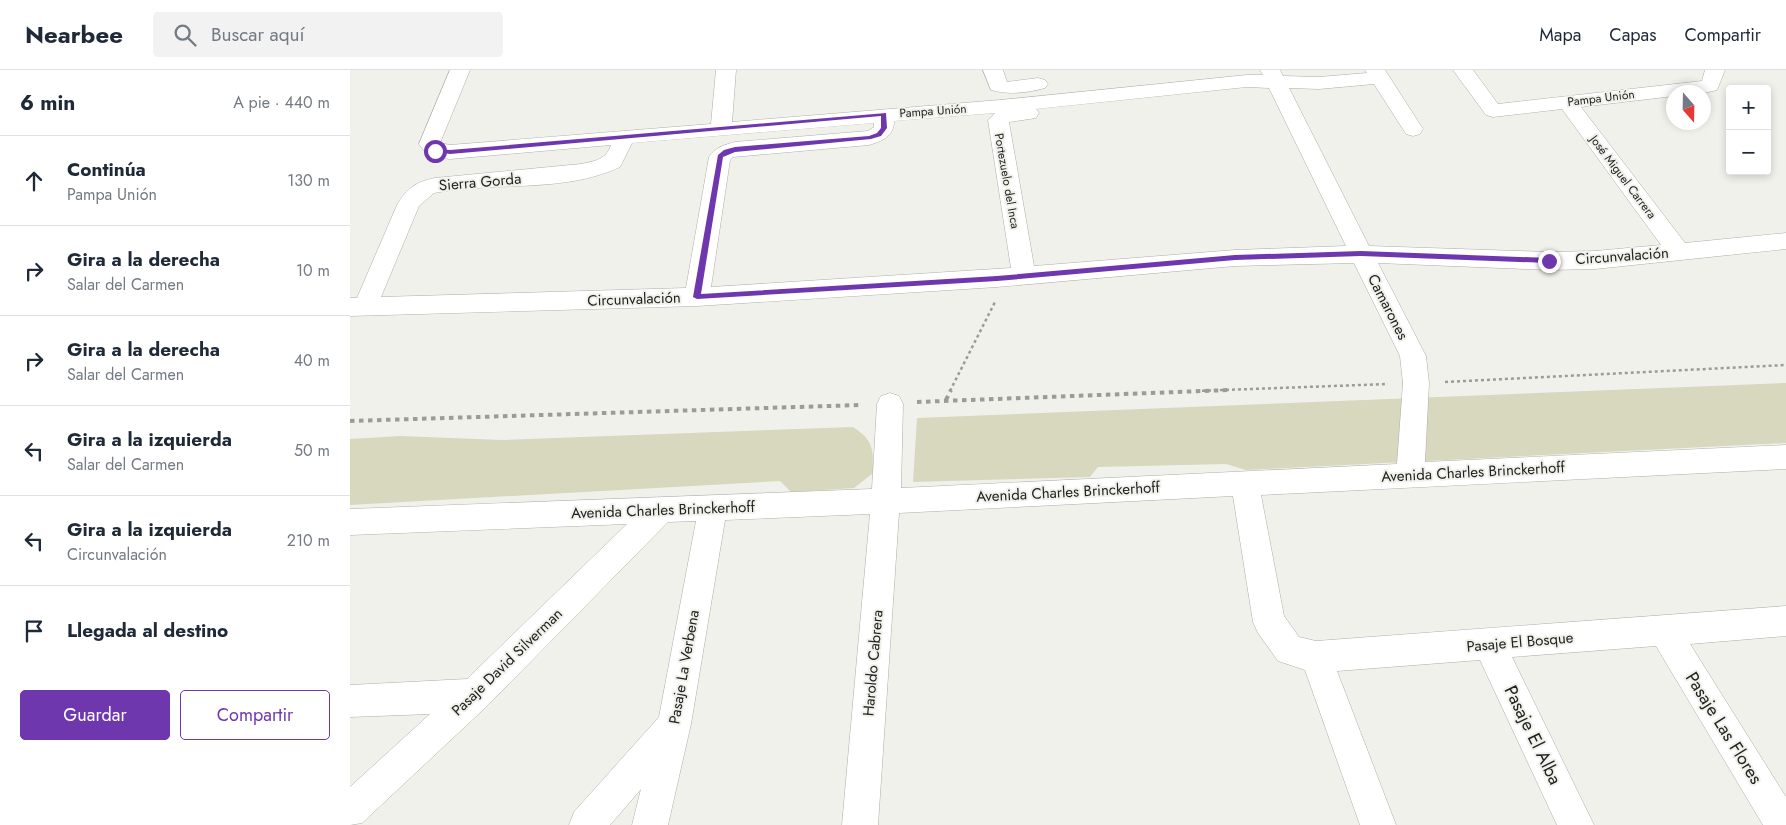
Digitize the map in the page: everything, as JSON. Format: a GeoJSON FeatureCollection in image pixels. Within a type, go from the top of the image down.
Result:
{"type":"FeatureCollection","features":[{"type":"Feature","properties":{"kind":"street","name":"Pampa Unión"},"geometry":{"type":"LineString","coordinates":[[460,70],[429,144],[435,151],[450,152],[721,130],[884,114],[1104,96],[1247,81],[1273,76],[1319,83],[1377,74]]}},
{"type":"Feature","properties":{"kind":"street"},"geometry":{"type":"LineString","coordinates":[[721,130],[726,70]]}},
{"type":"Feature","properties":{"kind":"street"},"geometry":{"type":"LineString","coordinates":[[993,70],[998,86],[1007,88],[1085,80],[1097,83],[1104,96]]}},
{"type":"Feature","properties":{"kind":"street","name":"Pampa Unión"},"geometry":{"type":"LineString","coordinates":[[1463,70],[1493,111],[1567,102],[1712,78]]}},
{"type":"Feature","properties":{"kind":"street"},"geometry":{"type":"LineString","coordinates":[[1377,74],[1413,129]]}},
{"type":"Feature","properties":{"kind":"street","name":"Camarones"},"geometry":{"type":"LineString","coordinates":[[1273,76],[1413,356],[1416,383],[1410,475]]}},
{"type":"Feature","properties":{"kind":"street","name":"Portezuelo del Inca"},"geometry":{"type":"LineString","coordinates":[[1024,276],[998,120],[1014,115],[1092,108],[1101,103],[1104,96]]}},
{"type":"Feature","properties":{"kind":"street","name":"José Miguel Carrera"},"geometry":{"type":"LineString","coordinates":[[1567,102],[1678,252]]}},
{"type":"Feature","properties":{"kind":"street"},"geometry":{"type":"LineString","coordinates":[[697,297],[720,156],[735,150],[869,138],[879,135],[884,128],[884,114]]}},
{"type":"Feature","properties":{"kind":"street","name":"Sierra Gorda"},"geometry":{"type":"LineString","coordinates":[[357,307],[415,193],[435,185],[568,174],[593,169],[611,163],[620,151],[623,138]]}},
{"type":"Feature","properties":{"kind":"street","name":"Circunvalación"},"geometry":{"type":"LineString","coordinates":[[357,307],[697,297],[997,278],[1235,258],[1361,254],[1549,261],[1595,260],[1786,241]]}},
{"type":"Feature","properties":{"kind":"street","name":"Haroldo Cabrera"},"geometry":{"type":"LineString","coordinates":[[860,825],[886,501],[890,404]]}},
{"type":"Feature","properties":{"kind":"street","name":"Avenida Charles Brinckerhoff"},"geometry":{"type":"LineString","coordinates":[[350,522],[886,501],[1786,457]]}},
{"type":"Feature","properties":{"kind":"street","name":"Pasaje El Bosque"},"geometry":{"type":"LineString","coordinates":[[1245,482],[1269,622],[1289,650],[1316,657],[1786,621]]}},
{"type":"Feature","properties":{"kind":"street","name":"Pasaje La Verbena"},"geometry":{"type":"LineString","coordinates":[[650,825],[674,724],[713,508]]}},
{"type":"Feature","properties":{"kind":"street","name":"Pasaje David Silverman"},"geometry":{"type":"LineString","coordinates":[[350,811],[474,695],[662,510]]}},
{"type":"Feature","properties":{"kind":"street","name":"Pasaje Las Flores"},"geometry":{"type":"LineString","coordinates":[[1664,630],[1784,825]]}},
{"type":"Feature","properties":{"kind":"street","name":"Pasaje El Alba"},"geometry":{"type":"LineString","coordinates":[[1489,645],[1576,825]]}},
{"type":"Feature","properties":{"kind":"street"},"geometry":{"type":"LineString","coordinates":[[1316,657],[1378,825]]}},
{"type":"Feature","properties":{"kind":"street"},"geometry":{"type":"LineString","coordinates":[[350,701],[474,695]]}},
{"type":"Feature","properties":{"kind":"street"},"geometry":{"type":"LineString","coordinates":[[586,825],[674,724]]}},
{"type":"Feature","properties":{"kind":"path"},"geometry":{"type":"LineString","coordinates":[[946,400],[998,296],[997,278]]}},
{"type":"Feature","properties":{"kind":"path"},"geometry":{"type":"LineString","coordinates":[[350,421],[890,404],[946,400],[1416,383],[1786,365]]}},
{"type":"Feature","properties":{"kind":"green space"},"geometry":{"type":"Polygon","coordinates":[[[1786,383],[1786,443],[1246,470],[1226,464],[1098,467],[1090,477],[913,482],[917,418],[1786,383]]]}},
{"type":"Feature","properties":{"kind":"green space"},"geometry":{"type":"Polygon","coordinates":[[[853,427],[869,441],[873,464],[873,473],[854,488],[791,492],[780,481],[350,505],[350,439],[400,436],[502,440],[853,427]]]}},
{"type":"Feature","properties":{"kind":"route"},"geometry":{"type":"LineString","coordinates":[[435,151],[450,152],[721,130],[884,114],[884,128],[879,135],[869,138],[735,150],[720,156],[697,297],[997,278],[1235,258],[1361,254],[1549,261]]}}]}
